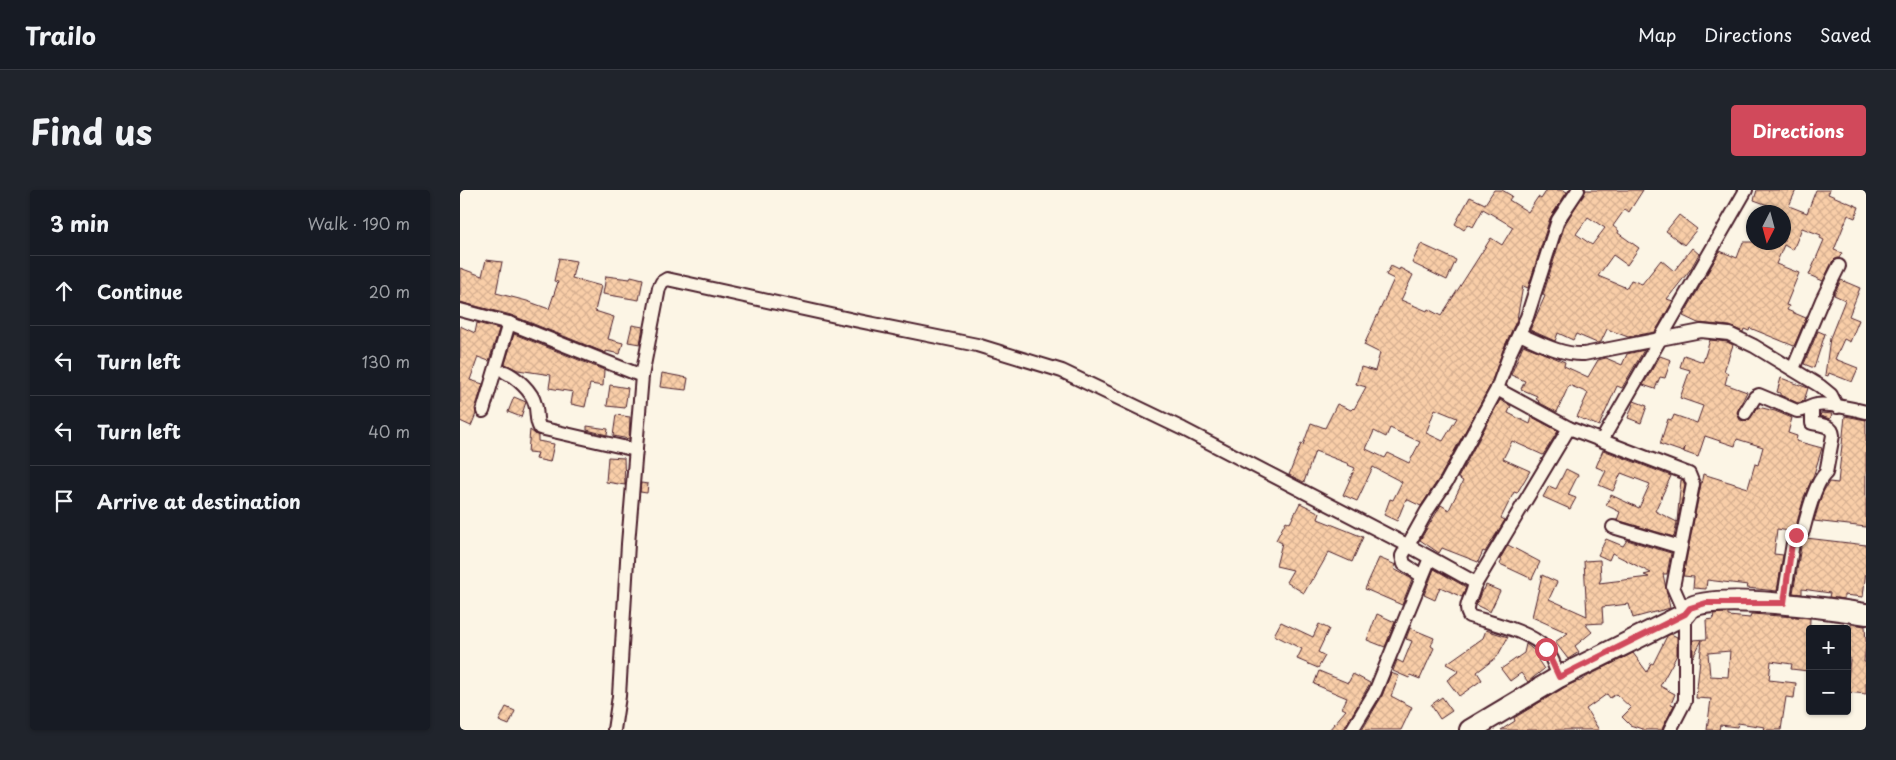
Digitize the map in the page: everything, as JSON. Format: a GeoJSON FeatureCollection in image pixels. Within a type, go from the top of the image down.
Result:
{"type":"FeatureCollection","features":[{"type":"Feature","properties":{"kind":"main road"},"geometry":{"type":"LineString","coordinates":[[1470,730],[1559,677],[1685,614],[1690,608],[1706,603],[1784,603],[1866,614]]}},
{"type":"Feature","properties":{"kind":"street"},"geometry":{"type":"LineString","coordinates":[[1422,576],[1402,561],[1404,552],[1427,511],[1447,481],[1497,388],[1527,316],[1558,220],[1578,190]]}},
{"type":"Feature","properties":{"kind":"street"},"geometry":{"type":"LineString","coordinates":[[1602,440],[1742,192]]}},
{"type":"Feature","properties":{"kind":"street"},"geometry":{"type":"LineString","coordinates":[[1793,369],[1822,300],[1839,266]]}},
{"type":"Feature","properties":{"kind":"street"},"geometry":{"type":"LineString","coordinates":[[614,730],[619,696],[642,376],[660,288],[662,282],[667,279],[977,345],[1062,371],[1183,428],[1409,546],[1475,585]]}},
{"type":"Feature","properties":{"kind":"street"},"geometry":{"type":"LineString","coordinates":[[460,310],[509,323],[642,376]]}},
{"type":"Feature","properties":{"kind":"street"},"geometry":{"type":"LineString","coordinates":[[484,411],[509,323]]}},
{"type":"Feature","properties":{"kind":"street"},"geometry":{"type":"LineString","coordinates":[[1519,334],[1557,350],[1572,354],[1584,354],[1702,331],[1729,334],[1754,346],[1820,386],[1831,395],[1837,407]]}},
{"type":"Feature","properties":{"kind":"street"},"geometry":{"type":"LineString","coordinates":[[504,372],[517,380],[533,398],[536,406],[537,425],[540,428],[636,450]]}},
{"type":"Feature","properties":{"kind":"street"},"geometry":{"type":"LineString","coordinates":[[1497,388],[1569,428],[1688,474],[1693,484],[1673,587],[1685,614],[1685,701],[1670,730]]}},
{"type":"Feature","properties":{"kind":"street"},"geometry":{"type":"LineString","coordinates":[[1745,413],[1755,396],[1759,395],[1797,411],[1825,405],[1866,412]]}},
{"type":"Feature","properties":{"kind":"street"},"geometry":{"type":"LineString","coordinates":[[1784,603],[1794,537],[1803,531],[1809,506],[1821,477],[1826,473],[1833,435],[1829,427],[1812,422],[1812,407]]}},
{"type":"Feature","properties":{"kind":"street"},"geometry":{"type":"LineString","coordinates":[[1559,677],[1546,649],[1535,640],[1469,616],[1467,607],[1475,585],[1569,428]]}},
{"type":"Feature","properties":{"kind":"street"},"geometry":{"type":"LineString","coordinates":[[1613,528],[1680,547]]}},
{"type":"Feature","properties":{"kind":"street"},"geometry":{"type":"LineString","coordinates":[[1352,730],[1375,692],[1430,558]]}},
{"type":"Feature","properties":{"kind":"building"},"geometry":{"type":"Polygon","coordinates":[[[1494,190],[1502,190],[1512,196],[1509,200],[1528,212],[1538,197],[1541,199],[1547,190],[1563,190],[1567,192],[1550,218],[1528,288],[1523,286],[1517,319],[1490,386],[1440,477],[1421,506],[1406,499],[1397,521],[1384,515],[1390,499],[1393,500],[1402,482],[1373,467],[1357,501],[1343,495],[1355,468],[1315,451],[1304,482],[1289,475],[1311,423],[1325,428],[1337,404],[1351,410],[1354,409],[1366,387],[1356,384],[1361,367],[1375,371],[1380,353],[1364,345],[1394,279],[1386,275],[1391,266],[1399,270],[1400,268],[1413,275],[1401,300],[1427,311],[1428,309],[1441,316],[1491,238],[1502,245],[1513,227],[1483,209],[1473,227],[1468,224],[1464,230],[1455,224],[1470,197],[1485,204],[1494,190]],[[1435,409],[1426,433],[1443,441],[1457,418],[1435,409]],[[1390,428],[1386,437],[1374,431],[1366,449],[1385,458],[1388,453],[1409,463],[1420,442],[1390,428]]]}},
{"type":"Feature","properties":{"kind":"building"},"geometry":{"type":"Polygon","coordinates":[[[1586,190],[1643,190],[1629,212],[1625,209],[1613,226],[1619,231],[1618,233],[1639,248],[1627,265],[1613,255],[1598,276],[1627,288],[1631,280],[1642,284],[1661,260],[1674,271],[1692,248],[1699,254],[1690,270],[1667,299],[1673,301],[1655,332],[1628,337],[1607,329],[1601,342],[1597,343],[1576,334],[1573,340],[1558,333],[1555,341],[1530,330],[1545,296],[1543,295],[1565,224],[1586,190]],[[1588,217],[1576,234],[1592,245],[1605,228],[1588,217]]]}},
{"type":"Feature","properties":{"kind":"building"},"geometry":{"type":"Polygon","coordinates":[[[1757,190],[1796,190],[1789,205],[1768,205],[1754,200],[1757,190]]]}},
{"type":"Feature","properties":{"kind":"building"},"geometry":{"type":"Polygon","coordinates":[[[1816,190],[1830,190],[1828,194],[1859,207],[1855,218],[1848,215],[1834,250],[1842,253],[1839,258],[1832,262],[1823,281],[1809,275],[1824,240],[1820,238],[1821,235],[1802,228],[1793,250],[1791,249],[1791,207],[1807,213],[1816,190]]]}},
{"type":"Feature","properties":{"kind":"building"},"geometry":{"type":"Polygon","coordinates":[[[1679,215],[1697,229],[1684,245],[1666,231],[1679,215]]]}},
{"type":"Feature","properties":{"kind":"building"},"geometry":{"type":"Polygon","coordinates":[[[1743,242],[1746,242],[1746,250],[1782,250],[1776,264],[1799,273],[1786,305],[1789,306],[1787,310],[1806,318],[1794,346],[1750,328],[1749,331],[1744,329],[1743,332],[1730,326],[1698,323],[1683,316],[1720,251],[1737,258],[1743,242]]]}},
{"type":"Feature","properties":{"kind":"building"},"geometry":{"type":"Polygon","coordinates":[[[1421,244],[1456,260],[1447,280],[1412,263],[1421,244]]]}},
{"type":"Feature","properties":{"kind":"building"},"geometry":{"type":"Polygon","coordinates":[[[559,258],[576,261],[572,278],[601,286],[595,311],[614,317],[608,339],[623,343],[620,354],[606,351],[606,353],[511,315],[460,302],[460,268],[482,276],[486,260],[502,262],[496,293],[549,309],[558,282],[554,281],[559,258]]]}},
{"type":"Feature","properties":{"kind":"building"},"geometry":{"type":"Polygon","coordinates":[[[606,276],[630,279],[631,276],[643,279],[639,300],[603,294],[606,276]]]}},
{"type":"Feature","properties":{"kind":"building"},"geometry":{"type":"Polygon","coordinates":[[[1841,280],[1860,288],[1849,316],[1859,320],[1850,342],[1844,339],[1835,359],[1858,368],[1852,382],[1829,373],[1828,376],[1825,375],[1830,338],[1845,300],[1834,295],[1841,280]]]}},
{"type":"Feature","properties":{"kind":"building"},"geometry":{"type":"Polygon","coordinates":[[[477,323],[499,329],[489,361],[478,357],[470,380],[483,384],[475,409],[476,414],[471,426],[460,421],[460,326],[475,333],[477,323]]]}},
{"type":"Feature","properties":{"kind":"building"},"geometry":{"type":"Polygon","coordinates":[[[632,325],[643,327],[640,344],[628,342],[632,325]]]}},
{"type":"Feature","properties":{"kind":"building"},"geometry":{"type":"Polygon","coordinates":[[[1818,331],[1825,334],[1814,368],[1804,364],[1818,331]]]}},
{"type":"Feature","properties":{"kind":"building"},"geometry":{"type":"Polygon","coordinates":[[[514,334],[604,370],[603,386],[590,384],[585,407],[571,404],[573,392],[549,388],[551,375],[518,370],[505,364],[514,334]]]}},
{"type":"Feature","properties":{"kind":"building"},"geometry":{"type":"Polygon","coordinates":[[[1710,340],[1727,342],[1733,345],[1724,371],[1728,373],[1725,384],[1747,392],[1737,412],[1740,420],[1749,420],[1758,407],[1775,411],[1792,418],[1788,433],[1797,436],[1796,441],[1822,448],[1804,497],[1796,526],[1789,531],[1777,529],[1774,554],[1783,555],[1777,591],[1747,588],[1748,585],[1707,580],[1706,589],[1693,588],[1694,577],[1683,576],[1703,474],[1748,488],[1755,464],[1758,465],[1763,447],[1737,439],[1735,446],[1705,436],[1698,457],[1684,452],[1685,447],[1683,452],[1660,444],[1668,419],[1672,420],[1674,415],[1697,423],[1703,406],[1680,398],[1690,370],[1680,367],[1684,355],[1703,362],[1710,340]]]}},
{"type":"Feature","properties":{"kind":"building"},"geometry":{"type":"Polygon","coordinates":[[[1523,345],[1565,362],[1564,366],[1588,377],[1598,360],[1606,358],[1622,365],[1627,354],[1644,350],[1622,388],[1617,386],[1599,426],[1577,417],[1588,393],[1569,385],[1557,412],[1538,402],[1537,396],[1521,389],[1525,381],[1511,375],[1523,345]]]}},
{"type":"Feature","properties":{"kind":"building"},"geometry":{"type":"Polygon","coordinates":[[[1660,356],[1671,360],[1665,378],[1660,377],[1655,389],[1643,385],[1660,356]]]}},
{"type":"Feature","properties":{"kind":"building"},"geometry":{"type":"Polygon","coordinates":[[[662,373],[688,378],[686,390],[660,387],[662,373]]]}},
{"type":"Feature","properties":{"kind":"building"},"geometry":{"type":"Polygon","coordinates":[[[1781,378],[1808,388],[1804,401],[1798,403],[1777,392],[1781,378]]]}},
{"type":"Feature","properties":{"kind":"building"},"geometry":{"type":"Polygon","coordinates":[[[610,385],[628,388],[625,408],[607,406],[610,385]]]}},
{"type":"Feature","properties":{"kind":"building"},"geometry":{"type":"Polygon","coordinates":[[[514,397],[526,402],[521,417],[508,412],[514,397]]]}},
{"type":"Feature","properties":{"kind":"building"},"geometry":{"type":"Polygon","coordinates":[[[1500,400],[1511,406],[1508,413],[1530,424],[1532,417],[1558,431],[1543,455],[1512,441],[1503,459],[1530,471],[1517,493],[1514,492],[1501,518],[1505,520],[1485,552],[1483,551],[1478,562],[1442,548],[1439,553],[1420,540],[1441,505],[1449,510],[1463,481],[1458,478],[1500,400]]]}},
{"type":"Feature","properties":{"kind":"building"},"geometry":{"type":"Polygon","coordinates":[[[1634,401],[1647,406],[1641,423],[1628,418],[1634,401]]]}},
{"type":"Feature","properties":{"kind":"building"},"geometry":{"type":"Polygon","coordinates":[[[1821,413],[1832,414],[1830,419],[1820,416],[1821,413]]]}},
{"type":"Feature","properties":{"kind":"building"},"geometry":{"type":"Polygon","coordinates":[[[616,415],[630,417],[629,439],[613,436],[616,415]]]}},
{"type":"Feature","properties":{"kind":"building"},"geometry":{"type":"Polygon","coordinates":[[[1845,416],[1866,420],[1866,527],[1814,521],[1822,494],[1829,482],[1838,483],[1845,416]]]}},
{"type":"Feature","properties":{"kind":"building"},"geometry":{"type":"Polygon","coordinates":[[[587,426],[608,429],[607,435],[587,430],[587,426]]]}},
{"type":"Feature","properties":{"kind":"building"},"geometry":{"type":"Polygon","coordinates":[[[530,430],[538,436],[538,441],[554,444],[550,462],[536,459],[538,453],[528,452],[530,430]]]}},
{"type":"Feature","properties":{"kind":"building"},"geometry":{"type":"Polygon","coordinates":[[[1603,450],[1671,476],[1655,511],[1677,522],[1681,480],[1683,480],[1685,485],[1674,537],[1617,520],[1620,512],[1606,505],[1611,495],[1639,508],[1650,484],[1621,473],[1613,491],[1599,485],[1606,471],[1596,467],[1603,450]]]}},
{"type":"Feature","properties":{"kind":"building"},"geometry":{"type":"Polygon","coordinates":[[[608,457],[624,458],[625,485],[606,482],[608,457]]]}},
{"type":"Feature","properties":{"kind":"building"},"geometry":{"type":"Polygon","coordinates":[[[1566,469],[1578,475],[1568,495],[1576,498],[1570,509],[1543,497],[1549,486],[1556,489],[1566,469]]]}},
{"type":"Feature","properties":{"kind":"building"},"geometry":{"type":"Polygon","coordinates":[[[641,483],[648,484],[647,493],[640,492],[641,483]]]}},
{"type":"Feature","properties":{"kind":"building"},"geometry":{"type":"Polygon","coordinates":[[[1300,503],[1320,513],[1318,519],[1363,537],[1352,562],[1329,552],[1304,593],[1286,582],[1293,570],[1276,566],[1282,543],[1276,540],[1286,521],[1290,523],[1300,503]]]}},
{"type":"Feature","properties":{"kind":"building"},"geometry":{"type":"Polygon","coordinates":[[[1806,538],[1866,545],[1863,597],[1844,595],[1844,599],[1829,597],[1830,593],[1802,589],[1802,594],[1793,593],[1802,541],[1806,538]]]}},
{"type":"Feature","properties":{"kind":"building"},"geometry":{"type":"Polygon","coordinates":[[[1606,539],[1623,546],[1627,540],[1671,553],[1667,574],[1663,574],[1670,608],[1633,618],[1629,604],[1602,607],[1603,623],[1585,624],[1592,632],[1575,646],[1579,652],[1568,659],[1555,642],[1568,633],[1532,617],[1542,575],[1557,582],[1549,599],[1587,616],[1584,561],[1600,560],[1601,579],[1599,583],[1649,577],[1644,575],[1651,573],[1612,553],[1609,560],[1598,555],[1606,539]]]}},
{"type":"Feature","properties":{"kind":"building"},"geometry":{"type":"Polygon","coordinates":[[[1508,545],[1540,562],[1532,579],[1500,564],[1502,560],[1500,559],[1508,545]]]}},
{"type":"Feature","properties":{"kind":"building"},"geometry":{"type":"Polygon","coordinates":[[[1379,558],[1396,565],[1394,569],[1412,579],[1402,605],[1365,589],[1379,558]]]}},
{"type":"Feature","properties":{"kind":"building"},"geometry":{"type":"Polygon","coordinates":[[[1434,569],[1466,587],[1462,597],[1440,587],[1435,600],[1424,595],[1434,569]]]}},
{"type":"Feature","properties":{"kind":"building"},"geometry":{"type":"Polygon","coordinates":[[[1486,585],[1500,591],[1490,612],[1476,605],[1486,585]]]}},
{"type":"Feature","properties":{"kind":"building"},"geometry":{"type":"Polygon","coordinates":[[[1728,613],[1728,616],[1750,618],[1751,614],[1810,618],[1810,625],[1806,625],[1806,671],[1791,669],[1792,664],[1771,661],[1769,680],[1796,683],[1794,698],[1786,697],[1781,730],[1764,730],[1765,727],[1738,723],[1737,727],[1720,725],[1719,730],[1707,730],[1711,699],[1696,698],[1702,640],[1693,657],[1693,640],[1707,639],[1706,620],[1714,619],[1713,614],[1728,613]],[[1730,651],[1708,653],[1710,676],[1728,677],[1730,651]]]}},
{"type":"Feature","properties":{"kind":"building"},"geometry":{"type":"Polygon","coordinates":[[[1377,614],[1395,622],[1385,647],[1367,640],[1377,614]]]}},
{"type":"Feature","properties":{"kind":"building"},"geometry":{"type":"Polygon","coordinates":[[[1281,622],[1313,637],[1319,624],[1329,629],[1318,652],[1325,656],[1318,668],[1297,659],[1302,649],[1274,635],[1281,622]]]}},
{"type":"Feature","properties":{"kind":"building"},"geometry":{"type":"Polygon","coordinates":[[[1851,625],[1865,626],[1864,662],[1866,662],[1866,694],[1851,692],[1851,625]]]}},
{"type":"Feature","properties":{"kind":"building"},"geometry":{"type":"Polygon","coordinates":[[[1410,628],[1434,638],[1431,646],[1434,648],[1420,679],[1410,675],[1409,678],[1393,671],[1397,660],[1403,663],[1412,641],[1406,639],[1410,628]]]}},
{"type":"Feature","properties":{"kind":"building"},"geometry":{"type":"Polygon","coordinates":[[[1486,630],[1508,637],[1497,657],[1477,672],[1482,680],[1459,696],[1447,680],[1459,671],[1446,664],[1483,638],[1486,630]]]}},
{"type":"Feature","properties":{"kind":"building"},"geometry":{"type":"Polygon","coordinates":[[[1671,634],[1677,637],[1677,655],[1660,686],[1675,694],[1671,704],[1674,705],[1662,730],[1645,730],[1630,725],[1622,717],[1631,708],[1616,694],[1610,698],[1607,694],[1586,709],[1599,730],[1501,730],[1515,721],[1514,718],[1565,687],[1579,682],[1633,653],[1647,672],[1667,636],[1671,634]]]}},
{"type":"Feature","properties":{"kind":"building"},"geometry":{"type":"Polygon","coordinates":[[[1526,644],[1542,657],[1538,660],[1544,669],[1528,682],[1521,673],[1510,681],[1501,669],[1524,653],[1526,644]]]}},
{"type":"Feature","properties":{"kind":"building"},"geometry":{"type":"Polygon","coordinates":[[[1319,671],[1348,683],[1353,674],[1370,683],[1344,730],[1329,730],[1346,710],[1342,708],[1347,698],[1314,684],[1319,671]]]}},
{"type":"Feature","properties":{"kind":"building"},"geometry":{"type":"Polygon","coordinates":[[[1391,673],[1399,676],[1391,696],[1412,707],[1401,730],[1362,730],[1382,696],[1391,673]]]}},
{"type":"Feature","properties":{"kind":"building"},"geometry":{"type":"Polygon","coordinates":[[[1442,697],[1452,711],[1440,719],[1431,705],[1442,697]]]}},
{"type":"Feature","properties":{"kind":"building"},"geometry":{"type":"Polygon","coordinates":[[[506,707],[515,711],[509,725],[499,721],[506,707]]]}},
{"type":"Feature","properties":{"kind":"route"},"geometry":{"type":"LineString","coordinates":[[1546,649],[1559,677],[1685,614],[1690,608],[1706,603],[1722,602],[1784,603],[1792,543],[1796,535]]}}]}
